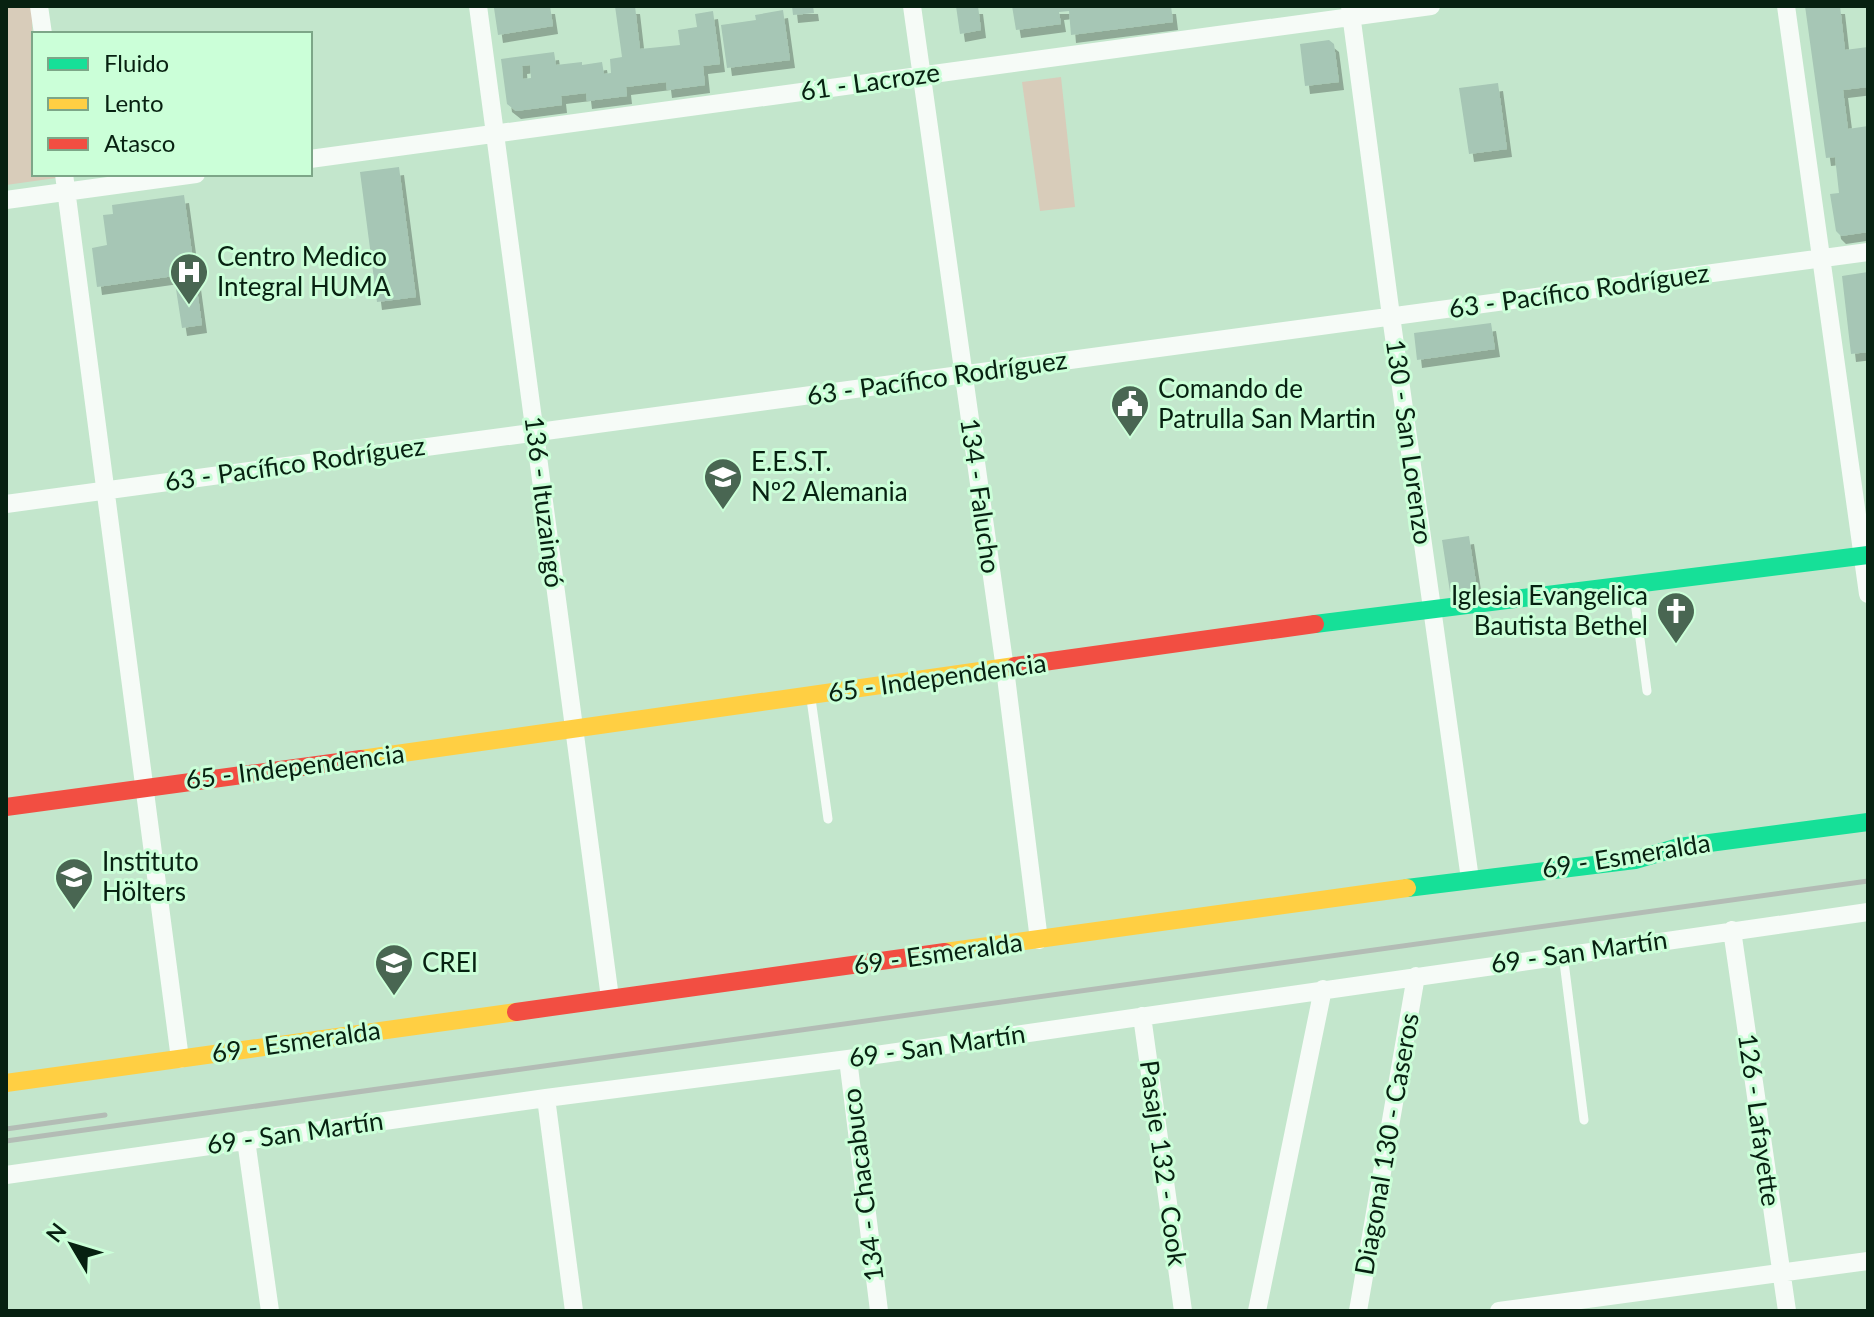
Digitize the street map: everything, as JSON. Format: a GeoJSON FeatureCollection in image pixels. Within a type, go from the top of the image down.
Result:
{"type":"FeatureCollection","features":[{"type":"Feature","properties":{"kind":"street"},"geometry":{"type":"LineString","coordinates":[[39,6],[43,32]]}},
{"type":"Feature","properties":{"kind":"street","name":"136 - Ituzaingó"},"geometry":{"type":"LineString","coordinates":[[478,6],[610,998]]}},
{"type":"Feature","properties":{"kind":"street","name":"134 - Falucho"},"geometry":{"type":"LineString","coordinates":[[912,6],[1005,669],[1039,940]]}},
{"type":"Feature","properties":{"kind":"street","name":"61 - Lacroze"},"geometry":{"type":"LineString","coordinates":[[312,159],[1351,12],[1431,6]]}},
{"type":"Feature","properties":{"kind":"street"},"geometry":{"type":"LineString","coordinates":[[1786,6],[1866,555],[1868,594]]}},
{"type":"Feature","properties":{"kind":"street","name":"130 - San Lorenzo"},"geometry":{"type":"LineString","coordinates":[[1351,12],[1470,879]]}},
{"type":"Feature","properties":{"kind":"street"},"geometry":{"type":"LineString","coordinates":[[6,200],[65,183],[167,176]]}},
{"type":"Feature","properties":{"kind":"street"},"geometry":{"type":"LineString","coordinates":[[65,183],[180,1059]]}},
{"type":"Feature","properties":{"kind":"street","name":"63 - Pacífico Rodríguez"},"geometry":{"type":"LineString","coordinates":[[6,504],[1868,252]]}},
{"type":"Feature","properties":{"kind":"street","name":"65 - Independencia"},"geometry":{"type":"LineString","coordinates":[[6,807],[574,731],[1433,608],[1866,555]]}},
{"type":"Feature","properties":{"kind":"street","name":"69 - Esmeralda"},"geometry":{"type":"LineString","coordinates":[[6,1083],[1470,879],[1635,860],[1679,847],[1868,822]]}},
{"type":"Feature","properties":{"kind":"street"},"geometry":{"type":"LineString","coordinates":[[1635,860],[1868,831]]}},
{"type":"Feature","properties":{"kind":"street","name":"69 - San Martín"},"geometry":{"type":"LineString","coordinates":[[6,1175],[546,1098],[848,1059],[1868,912]]}},
{"type":"Feature","properties":{"kind":"street","name":"126 - Lafayette"},"geometry":{"type":"LineString","coordinates":[[1732,930],[1787,1311]]}},
{"type":"Feature","properties":{"kind":"street","name":"Diagonal 130 - Caseros"},"geometry":{"type":"LineString","coordinates":[[1358,1311],[1416,976]]}},
{"type":"Feature","properties":{"kind":"street"},"geometry":{"type":"LineString","coordinates":[[1257,1311],[1323,989]]}},
{"type":"Feature","properties":{"kind":"street","name":"Pasaje 132 - Cook"},"geometry":{"type":"LineString","coordinates":[[1142,1016],[1183,1311]]}},
{"type":"Feature","properties":{"kind":"street","name":"134 - Chacabuco"},"geometry":{"type":"LineString","coordinates":[[848,1059],[879,1311]]}},
{"type":"Feature","properties":{"kind":"street"},"geometry":{"type":"LineString","coordinates":[[546,1098],[574,1311]]}},
{"type":"Feature","properties":{"kind":"street"},"geometry":{"type":"LineString","coordinates":[[246,1140],[270,1311]]}},
{"type":"Feature","properties":{"kind":"street"},"geometry":{"type":"LineString","coordinates":[[1499,1311],[1868,1261]]}},
{"type":"Feature","properties":{"kind":"lane"},"geometry":{"type":"LineString","coordinates":[[1632,584],[1647,691]]}},
{"type":"Feature","properties":{"kind":"lane"},"geometry":{"type":"LineString","coordinates":[[810,695],[828,819]]}},
{"type":"Feature","properties":{"kind":"lane"},"geometry":{"type":"LineString","coordinates":[[1563,954],[1584,1120]]}},
{"type":"Feature","properties":{"kind":"shaded area"},"geometry":{"type":"Polygon","coordinates":[[[6,6],[32,6],[32,176],[56,178],[6,185],[6,6]]]}},
{"type":"Feature","properties":{"kind":"shaded area"},"geometry":{"type":"Polygon","coordinates":[[[1061,77],[1075,207],[1040,211],[1022,82],[1061,77]]]}},
{"type":"Feature","properties":{"kind":"building"},"geometry":{"type":"Polygon","coordinates":[[[550,6],[553,26],[498,35],[494,8],[550,6]]]}},
{"type":"Feature","properties":{"kind":"building"},"geometry":{"type":"Polygon","coordinates":[[[615,6],[635,6],[640,49],[680,45],[678,30],[697,27],[695,14],[713,11],[720,64],[703,66],[705,85],[667,90],[666,82],[626,87],[627,96],[587,101],[586,93],[561,96],[562,105],[516,111],[507,104],[501,59],[554,52],[556,65],[602,62],[604,74],[611,73],[610,59],[622,57],[615,6]],[[530,65],[522,66],[523,79],[531,78],[530,65]]]}},
{"type":"Feature","properties":{"kind":"building"},"geometry":{"type":"Polygon","coordinates":[[[792,6],[813,6],[814,13],[793,15],[792,6]]]}},
{"type":"Feature","properties":{"kind":"building"},"geometry":{"type":"Polygon","coordinates":[[[956,6],[978,6],[981,30],[960,34],[956,6]]]}},
{"type":"Feature","properties":{"kind":"building"},"geometry":{"type":"Polygon","coordinates":[[[1012,6],[1171,6],[1173,22],[1071,35],[1069,11],[1059,12],[1061,24],[1016,30],[1012,6]]]}},
{"type":"Feature","properties":{"kind":"building"},"geometry":{"type":"Polygon","coordinates":[[[1805,6],[1840,6],[1845,50],[1868,47],[1868,87],[1843,90],[1848,129],[1868,126],[1868,232],[1841,236],[1836,231],[1830,194],[1839,193],[1835,157],[1826,158],[1805,6]]]}},
{"type":"Feature","properties":{"kind":"building"},"geometry":{"type":"Polygon","coordinates":[[[783,10],[790,60],[727,68],[721,25],[756,20],[755,15],[783,10]]]}},
{"type":"Feature","properties":{"kind":"building"},"geometry":{"type":"Polygon","coordinates":[[[1329,40],[1334,44],[1339,82],[1305,86],[1300,44],[1329,40]]]}},
{"type":"Feature","properties":{"kind":"building"},"geometry":{"type":"Polygon","coordinates":[[[1498,83],[1507,149],[1469,154],[1459,88],[1498,83]]]}},
{"type":"Feature","properties":{"kind":"building"},"geometry":{"type":"Polygon","coordinates":[[[399,167],[416,297],[377,302],[360,172],[399,167]]]}},
{"type":"Feature","properties":{"kind":"building"},"geometry":{"type":"Polygon","coordinates":[[[184,195],[202,325],[182,328],[174,276],[97,287],[92,248],[107,245],[103,215],[113,214],[112,205],[184,195]]]}},
{"type":"Feature","properties":{"kind":"building"},"geometry":{"type":"Polygon","coordinates":[[[1868,272],[1868,352],[1851,354],[1842,276],[1868,272]]]}},
{"type":"Feature","properties":{"kind":"building"},"geometry":{"type":"Polygon","coordinates":[[[1491,323],[1495,349],[1417,360],[1414,333],[1491,323]]]}},
{"type":"Feature","properties":{"kind":"building"},"geometry":{"type":"Polygon","coordinates":[[[1469,536],[1477,589],[1450,592],[1442,540],[1469,536]]]}},
{"type":"Feature","properties":{"kind":"railway"},"geometry":{"type":"LineString","coordinates":[[6,1141],[1868,881]]}},
{"type":"Feature","properties":{"kind":"railway"},"geometry":{"type":"LineString","coordinates":[[6,1129],[105,1115]]}},
{"type":"Feature","properties":{"kind":"traffic: fast"},"geometry":{"type":"LineString","coordinates":[[1315,624],[1868,555]]}},
{"type":"Feature","properties":{"kind":"traffic: fast"},"geometry":{"type":"LineString","coordinates":[[1407,888],[1635,860],[1679,847],[1868,822]]}},
{"type":"Feature","properties":{"kind":"traffic: slow"},"geometry":{"type":"LineString","coordinates":[[361,759],[1015,666]]}},
{"type":"Feature","properties":{"kind":"traffic: slow"},"geometry":{"type":"LineString","coordinates":[[945,952],[1407,888]]}},
{"type":"Feature","properties":{"kind":"traffic: slow"},"geometry":{"type":"LineString","coordinates":[[6,1083],[516,1012]]}},
{"type":"Feature","properties":{"kind":"traffic: jam"},"geometry":{"type":"LineString","coordinates":[[1015,666],[1315,624]]}},
{"type":"Feature","properties":{"kind":"traffic: jam"},"geometry":{"type":"LineString","coordinates":[[6,807],[361,759]]}},
{"type":"Feature","properties":{"kind":"traffic: jam"},"geometry":{"type":"LineString","coordinates":[[516,1012],[945,952]]}},
{"type":"Feature","properties":{"kind":"place","name":"Centro Medico Integral HUMA"},"geometry":{"type":"Point","coordinates":[189,306]}},
{"type":"Feature","properties":{"kind":"place","name":"Comando de Patrulla San Martin"},"geometry":{"type":"Point","coordinates":[1130,438]}},
{"type":"Feature","properties":{"kind":"place","name":"E.E.S.T. Nº2 Alemania"},"geometry":{"type":"Point","coordinates":[723,511]}},
{"type":"Feature","properties":{"kind":"place","name":"Iglesia Evangelica Bautista Bethel"},"geometry":{"type":"Point","coordinates":[1676,645]}},
{"type":"Feature","properties":{"kind":"place","name":"Instituto Hölters"},"geometry":{"type":"Point","coordinates":[74,911]}},
{"type":"Feature","properties":{"kind":"place","name":"CREI"},"geometry":{"type":"Point","coordinates":[394,997]}}]}
